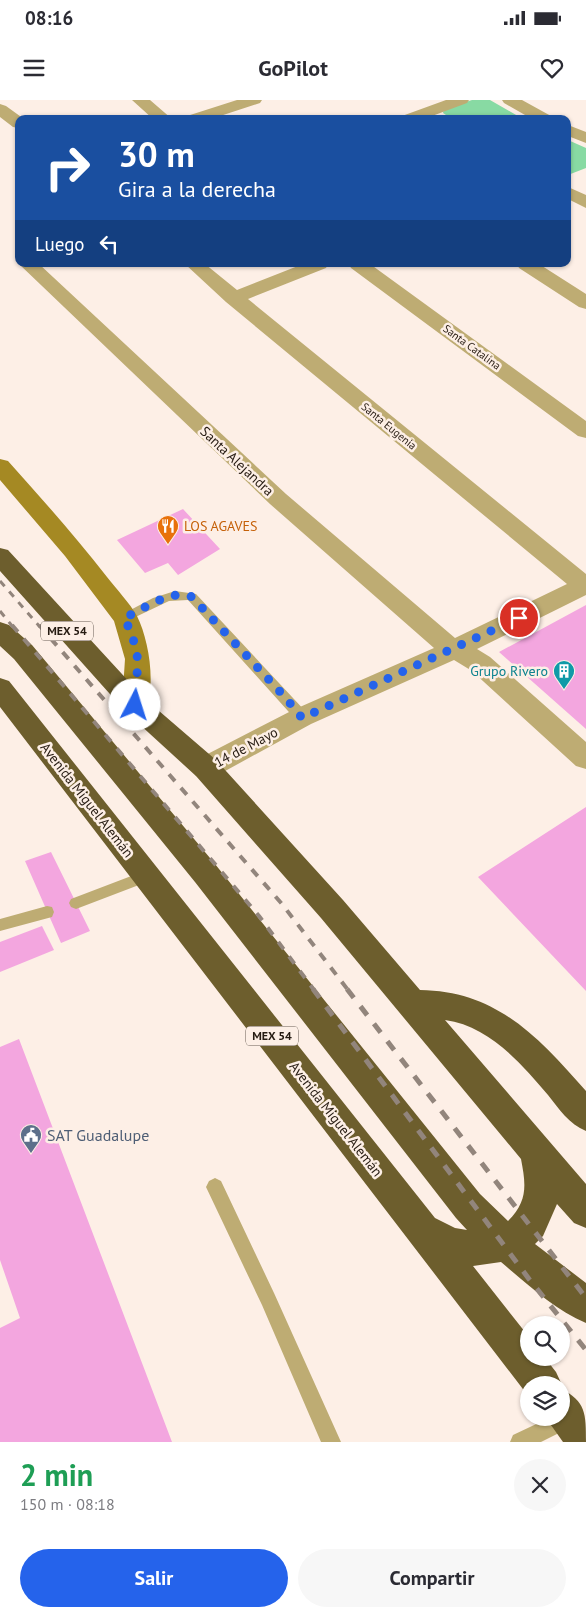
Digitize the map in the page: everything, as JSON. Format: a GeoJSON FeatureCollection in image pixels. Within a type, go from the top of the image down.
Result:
{"type":"FeatureCollection","features":[{"type":"Feature","properties":{"kind":"highway","name":"MEX 54"},"geometry":{"type":"LineString","coordinates":[[0,556],[135,705],[206,768],[332,909],[586,1211]]}},
{"type":"Feature","properties":{"kind":"highway"},"geometry":{"type":"LineString","coordinates":[[0,631],[22,652],[205,873],[468,1206],[505,1243],[548,1279],[586,1305]]}},
{"type":"Feature","properties":{"kind":"highway","name":"Avenida Miguel Alemán"},"geometry":{"type":"LineString","coordinates":[[0,688],[536,1376]]}},
{"type":"Feature","properties":{"kind":"highway"},"geometry":{"type":"LineString","coordinates":[[412,1004],[455,1007],[492,1022],[524,1046],[586,1115]]}},
{"type":"Feature","properties":{"kind":"highway"},"geometry":{"type":"LineString","coordinates":[[411,1216],[424,1230],[436,1238],[460,1248],[480,1250],[499,1246],[515,1239],[529,1225],[539,1209],[543,1190],[542,1170],[536,1151]]}},
{"type":"Feature","properties":{"kind":"street"},"geometry":{"type":"LineString","coordinates":[[140,100],[159,115]]}},
{"type":"Feature","properties":{"kind":"street"},"geometry":{"type":"LineString","coordinates":[[206,115],[254,100]]}},
{"type":"Feature","properties":{"kind":"street"},"geometry":{"type":"LineString","coordinates":[[419,115],[461,100]]}},
{"type":"Feature","properties":{"kind":"street"},"geometry":{"type":"LineString","coordinates":[[520,101],[539,115]]}},
{"type":"Feature","properties":{"kind":"street"},"geometry":{"type":"LineString","coordinates":[[0,109],[15,120]]}},
{"type":"Feature","properties":{"kind":"street"},"geometry":{"type":"LineString","coordinates":[[432,110],[440,115]]}},
{"type":"Feature","properties":{"kind":"street"},"geometry":{"type":"LineString","coordinates":[[571,131],[586,138]]}},
{"type":"Feature","properties":{"kind":"street"},"geometry":{"type":"LineString","coordinates":[[571,194],[586,203]]}},
{"type":"Feature","properties":{"kind":"street","name":"Santa Alejandra"},"geometry":{"type":"LineString","coordinates":[[32,267],[278,499],[453,650],[469,656],[481,664],[586,758]]}},
{"type":"Feature","properties":{"kind":"street","name":"Santa Eugenia"},"geometry":{"type":"LineString","coordinates":[[197,267],[585,586]]}},
{"type":"Feature","properties":{"kind":"street"},"geometry":{"type":"LineString","coordinates":[[233,298],[311,267]]}},
{"type":"Feature","properties":{"kind":"street","name":"Santa Catalina"},"geometry":{"type":"LineString","coordinates":[[362,267],[586,431]]}},
{"type":"Feature","properties":{"kind":"street"},"geometry":{"type":"LineString","coordinates":[[531,267],[586,303]]}},
{"type":"Feature","properties":{"kind":"street"},"geometry":{"type":"LineString","coordinates":[[0,466],[73,550],[124,618],[132,634],[138,660],[135,705]]}},
{"type":"Feature","properties":{"kind":"street","name":"14 de Mayo"},"geometry":{"type":"LineString","coordinates":[[206,768],[302,718],[453,650],[585,586]]}},
{"type":"Feature","properties":{"kind":"lane"},"geometry":{"type":"LineString","coordinates":[[124,618],[172,595],[184,593],[192,597],[285,697],[302,718]]}},
{"type":"Feature","properties":{"kind":"lane"},"geometry":{"type":"LineString","coordinates":[[76,903],[147,876]]}},
{"type":"Feature","properties":{"kind":"lane"},"geometry":{"type":"LineString","coordinates":[[0,924],[48,912]]}},
{"type":"Feature","properties":{"kind":"lane"},"geometry":{"type":"LineString","coordinates":[[215,1187],[268,1299],[331,1442]]}},
{"type":"Feature","properties":{"kind":"lane"},"geometry":{"type":"LineString","coordinates":[[520,1442],[572,1422]]}},
{"type":"Feature","properties":{"kind":"green space"},"geometry":{"type":"Polygon","coordinates":[[[472,100],[490,100],[516,115],[446,115],[443,113],[444,109],[472,100]]]}},
{"type":"Feature","properties":{"kind":"green space"},"geometry":{"type":"Polygon","coordinates":[[[571,141],[586,148],[586,168],[571,174],[571,141]]]}},
{"type":"Feature","properties":{"kind":"building","name":"LOS AGAVES"},"geometry":{"type":"Polygon","coordinates":[[[183,509],[220,549],[178,575],[168,563],[145,573],[117,540],[183,509]]]}},
{"type":"Feature","properties":{"kind":"building","name":"Grupo Rivero"},"geometry":{"type":"Polygon","coordinates":[[[586,605],[586,729],[499,652],[586,605]]]}},
{"type":"Feature","properties":{"kind":"building"},"geometry":{"type":"Polygon","coordinates":[[[586,807],[586,991],[478,877],[586,807]]]}},
{"type":"Feature","properties":{"kind":"building"},"geometry":{"type":"Polygon","coordinates":[[[51,852],[90,931],[61,943],[25,861],[51,852]]]}},
{"type":"Feature","properties":{"kind":"building"},"geometry":{"type":"Polygon","coordinates":[[[42,926],[54,950],[0,972],[0,942],[42,926]]]}},
{"type":"Feature","properties":{"kind":"building","name":"SAT Guadalupe"},"geometry":{"type":"Polygon","coordinates":[[[19,1039],[172,1442],[0,1442],[0,1328],[20,1318],[0,1260],[0,1047],[19,1039]]]}},
{"type":"Feature","properties":{"kind":"railway"},"geometry":{"type":"LineString","coordinates":[[0,581],[40,627]]}},
{"type":"Feature","properties":{"kind":"railway"},"geometry":{"type":"LineString","coordinates":[[0,611],[13,627]]}},
{"type":"Feature","properties":{"kind":"railway"},"geometry":{"type":"LineString","coordinates":[[12,625],[259,916],[314,990]]}},
{"type":"Feature","properties":{"kind":"railway"},"geometry":{"type":"LineString","coordinates":[[39,625],[282,904],[348,990]]}},
{"type":"Feature","properties":{"kind":"railway"},"geometry":{"type":"LineString","coordinates":[[313,989],[529,1279],[586,1350]]}},
{"type":"Feature","properties":{"kind":"railway"},"geometry":{"type":"LineString","coordinates":[[347,989],[586,1298]]}},
{"type":"Feature","properties":{"kind":"place","name":"LOS AGAVES"},"geometry":{"type":"Point","coordinates":[168,545]}},
{"type":"Feature","properties":{"kind":"place","name":"Grupo Rivero"},"geometry":{"type":"Point","coordinates":[564,690]}},
{"type":"Feature","properties":{"kind":"place","name":"SAT Guadalupe"},"geometry":{"type":"Point","coordinates":[31,1154]}},
{"type":"Feature","properties":{"kind":"route"},"geometry":{"type":"LineString","coordinates":[[135,705],[138,660],[132,634],[124,618],[172,595],[184,593],[192,597],[285,697],[302,718],[519,618]]}}]}
